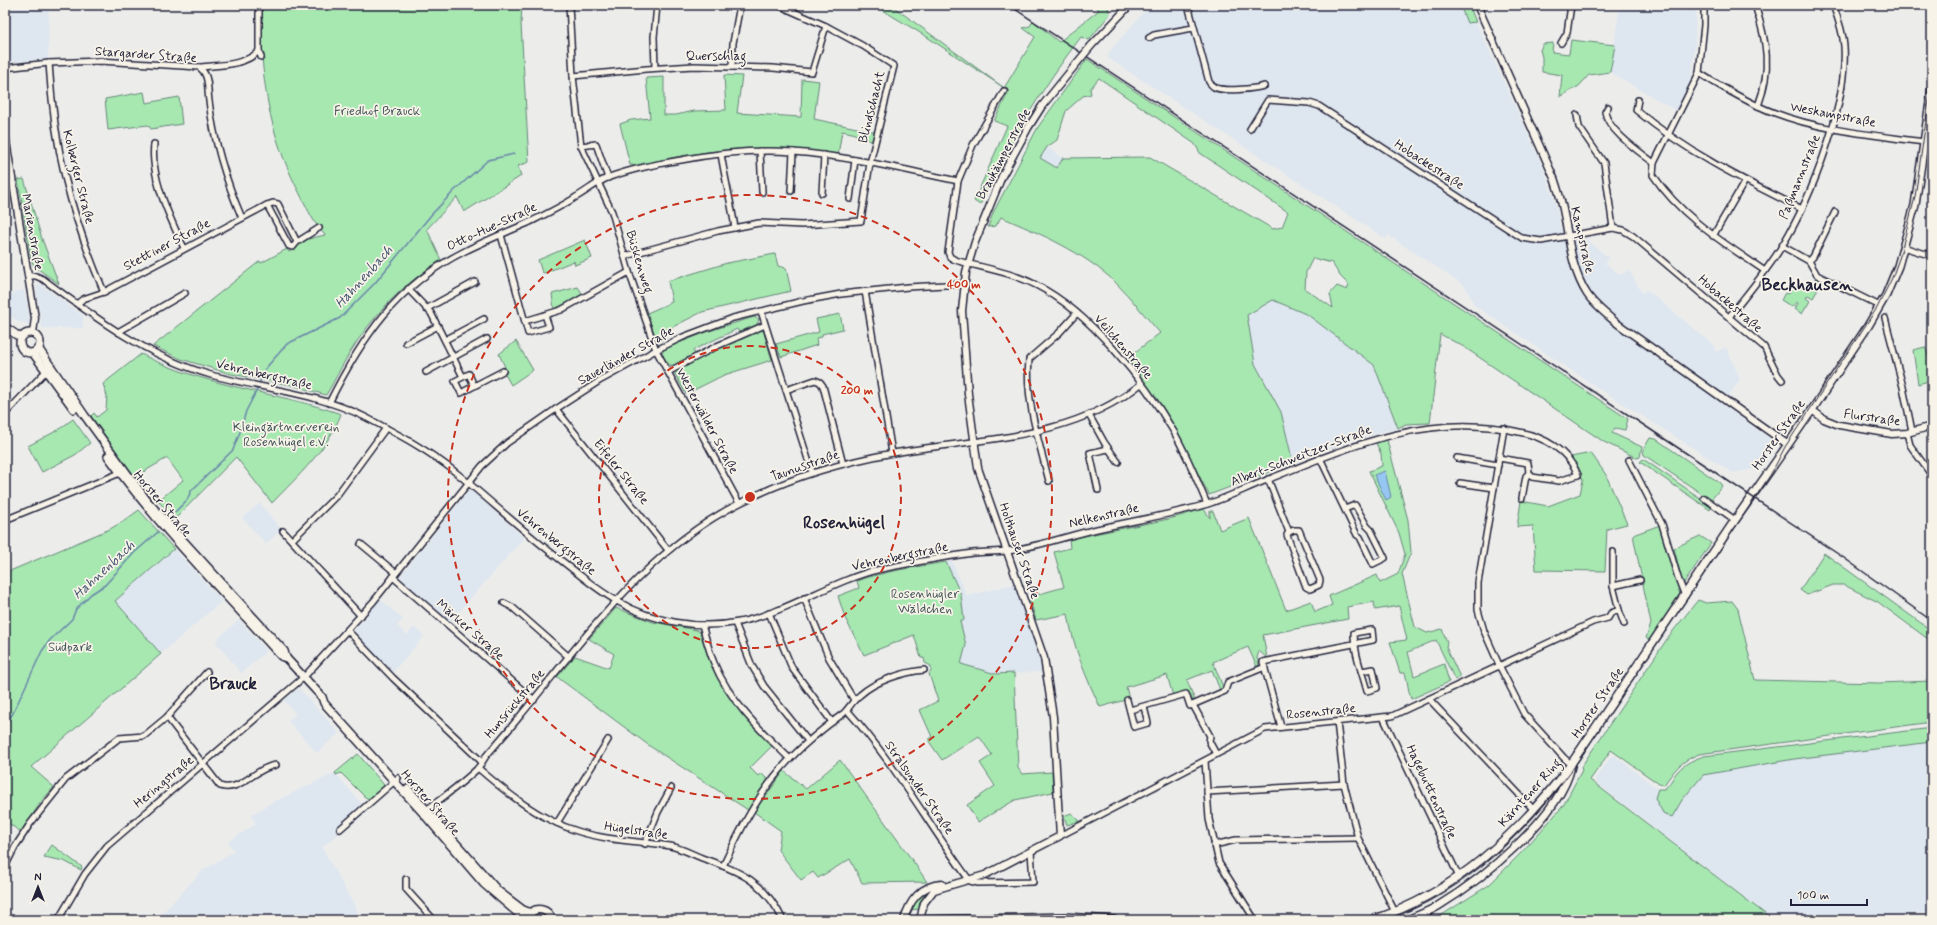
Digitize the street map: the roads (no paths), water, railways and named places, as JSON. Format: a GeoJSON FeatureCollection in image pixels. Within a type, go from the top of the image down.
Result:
{"type":"FeatureCollection","features":[{"type":"Feature","properties":{"kind":"main road","name":"Horster Straße"},"geometry":{"type":"LineString","coordinates":[[1571,764],[1735,520],[1812,410],[1880,306],[1895,276],[1916,201],[1932,88]]}},
{"type":"Feature","properties":{"kind":"main road"},"geometry":{"type":"LineString","coordinates":[[5,327],[21,338]]}},
{"type":"Feature","properties":{"kind":"main road"},"geometry":{"type":"LineString","coordinates":[[26,333],[33,333],[39,340],[36,350],[27,353],[19,344],[21,338],[26,333]]}},
{"type":"Feature","properties":{"kind":"main road","name":"Horster Straße"},"geometry":{"type":"LineString","coordinates":[[36,350],[120,473],[179,545],[281,656],[286,658],[304,677],[322,697],[324,703],[397,780],[498,891],[523,910],[530,912]]}},
{"type":"Feature","properties":{"kind":"main road","name":"Horster Straße"},"geometry":{"type":"LineString","coordinates":[[48,369],[147,501],[284,651],[286,658]]}},
{"type":"Feature","properties":{"kind":"main road","name":"Kärntener Ring"},"geometry":{"type":"LineString","coordinates":[[1372,920],[1395,912],[1433,894],[1459,877],[1494,850],[1534,810],[1571,764]]}},
{"type":"Feature","properties":{"kind":"main road","name":"Kärntener Ring"},"geometry":{"type":"LineString","coordinates":[[1407,920],[1437,907],[1499,861],[1549,811],[1564,788],[1571,764]]}},
{"type":"Feature","properties":{"kind":"main road","name":"Horster Straße"},"geometry":{"type":"LineString","coordinates":[[425,811],[484,884],[526,920]]}},
{"type":"Feature","properties":{"kind":"main road"},"geometry":{"type":"LineString","coordinates":[[526,920],[530,912],[535,910],[543,910],[550,915],[552,920]]}},
{"type":"Feature","properties":{"kind":"main road"},"geometry":{"type":"LineString","coordinates":[[926,920],[1071,918],[1114,920]]}},
{"type":"Feature","properties":{"kind":"street"},"geometry":{"type":"LineString","coordinates":[[259,5],[259,51],[261,57]]}},
{"type":"Feature","properties":{"kind":"street","name":"Büskenweg"},"geometry":{"type":"LineString","coordinates":[[570,5],[573,76],[581,146],[597,183],[612,212],[629,272],[656,350]]}},
{"type":"Feature","properties":{"kind":"street"},"geometry":{"type":"LineString","coordinates":[[655,68],[654,37],[657,5]]}},
{"type":"Feature","properties":{"kind":"street"},"geometry":{"type":"LineString","coordinates":[[732,67],[734,37],[740,5]]}},
{"type":"Feature","properties":{"kind":"street","name":"Blindschacht"},"geometry":{"type":"LineString","coordinates":[[778,5],[826,26],[863,46],[894,66],[870,163]]}},
{"type":"Feature","properties":{"kind":"street","name":"Braukämperstraße"},"geometry":{"type":"LineString","coordinates":[[966,272],[978,232],[990,203],[1014,152],[1042,106],[1122,7],[1130,5]]}},
{"type":"Feature","properties":{"kind":"street"},"geometry":{"type":"LineString","coordinates":[[1188,5],[1193,28],[1209,82],[1214,87],[1222,89],[1256,88],[1264,86]]}},
{"type":"Feature","properties":{"kind":"street","name":"Kampstraße"},"geometry":{"type":"LineString","coordinates":[[1477,5],[1554,178],[1562,204],[1568,236],[1580,280],[1588,295],[1604,312],[1787,444]]}},
{"type":"Feature","properties":{"kind":"street"},"geometry":{"type":"LineString","coordinates":[[1561,43],[1567,33],[1571,5]]}},
{"type":"Feature","properties":{"kind":"street"},"geometry":{"type":"LineString","coordinates":[[1704,5],[1704,25],[1699,73],[1654,163],[1653,175],[1679,207],[1713,236],[1765,270]]}},
{"type":"Feature","properties":{"kind":"street"},"geometry":{"type":"LineString","coordinates":[[1755,5],[1764,33],[1767,51],[1766,78],[1758,106]]}},
{"type":"Feature","properties":{"kind":"street","name":"Paßmannstraße"},"geometry":{"type":"LineString","coordinates":[[1729,317],[1782,246],[1802,209],[1820,166],[1832,128],[1842,86],[1844,55],[1841,29],[1833,5]]}},
{"type":"Feature","properties":{"kind":"street","name":"Querschlag"},"geometry":{"type":"LineString","coordinates":[[573,76],[655,68],[773,68],[812,72],[826,26]]}},
{"type":"Feature","properties":{"kind":"street"},"geometry":{"type":"LineString","coordinates":[[1149,38],[1154,35],[1193,28]]}},
{"type":"Feature","properties":{"kind":"street"},"geometry":{"type":"LineString","coordinates":[[199,67],[244,61],[254,56],[259,51]]}},
{"type":"Feature","properties":{"kind":"street","name":"Stargarder Straße"},"geometry":{"type":"LineString","coordinates":[[5,68],[49,63],[100,61],[199,67],[204,71],[207,77],[209,101],[216,139],[232,194],[242,218]]}},
{"type":"Feature","properties":{"kind":"street","name":"Kolberger Straße"},"geometry":{"type":"LineString","coordinates":[[49,63],[52,114],[63,175],[78,228],[104,292]]}},
{"type":"Feature","properties":{"kind":"street","name":"Weskampstraße"},"geometry":{"type":"LineString","coordinates":[[1699,73],[1758,106],[1794,120],[1832,128],[1924,142]]}},
{"type":"Feature","properties":{"kind":"street","name":"Veilchenstraße"},"geometry":{"type":"LineString","coordinates":[[1004,91],[973,145],[958,181],[948,252],[950,257],[968,264],[1008,274],[1036,285],[1058,298],[1097,331],[1141,384],[1174,433],[1207,504]]}},
{"type":"Feature","properties":{"kind":"street","name":"Hobackestraße"},"geometry":{"type":"LineString","coordinates":[[1250,129],[1268,100],[1310,102],[1319,106],[1522,238],[1541,241],[1613,228],[1623,230],[1633,236],[1764,348],[1782,380]]}},
{"type":"Feature","properties":{"kind":"street"},"geometry":{"type":"LineString","coordinates":[[1638,100],[1636,110],[1669,135],[1720,168],[1745,182],[1802,209]]}},
{"type":"Feature","properties":{"kind":"street"},"geometry":{"type":"LineString","coordinates":[[1608,108],[1605,112],[1609,123],[1633,147],[1654,163]]}},
{"type":"Feature","properties":{"kind":"street"},"geometry":{"type":"LineString","coordinates":[[1577,115],[1580,127],[1604,163],[1613,228]]}},
{"type":"Feature","properties":{"kind":"street","name":"Marienstraße"},"geometry":{"type":"LineString","coordinates":[[5,135],[7,160],[36,324],[33,333]]}},
{"type":"Feature","properties":{"kind":"street"},"geometry":{"type":"LineString","coordinates":[[154,144],[153,156],[163,198],[184,248]]}},
{"type":"Feature","properties":{"kind":"street"},"geometry":{"type":"LineString","coordinates":[[581,146],[596,144],[608,178]]}},
{"type":"Feature","properties":{"kind":"street"},"geometry":{"type":"LineString","coordinates":[[760,151],[762,192]]}},
{"type":"Feature","properties":{"kind":"street","name":"Otto-Hue-Straße"},"geometry":{"type":"LineString","coordinates":[[329,403],[349,364],[366,337],[382,316],[408,289],[453,258],[553,210],[597,183],[608,178],[657,164],[721,154],[760,151],[824,155],[958,181]]}},
{"type":"Feature","properties":{"kind":"street"},"geometry":{"type":"LineString","coordinates":[[792,152],[792,191]]}},
{"type":"Feature","properties":{"kind":"street"},"geometry":{"type":"LineString","coordinates":[[721,154],[730,196],[734,228]]}},
{"type":"Feature","properties":{"kind":"street"},"geometry":{"type":"LineString","coordinates":[[822,193],[824,155]]}},
{"type":"Feature","properties":{"kind":"street"},"geometry":{"type":"LineString","coordinates":[[850,199],[855,160]]}},
{"type":"Feature","properties":{"kind":"street"},"geometry":{"type":"LineString","coordinates":[[625,256],[759,223],[802,225],[862,222],[870,163]]}},
{"type":"Feature","properties":{"kind":"street"},"geometry":{"type":"LineString","coordinates":[[1713,236],[1745,182]]}},
{"type":"Feature","properties":{"kind":"street"},"geometry":{"type":"LineString","coordinates":[[297,242],[278,204],[273,203],[267,205],[289,246],[296,245],[297,242],[319,228]]}},
{"type":"Feature","properties":{"kind":"street","name":"Stettiner Straße"},"geometry":{"type":"LineString","coordinates":[[77,304],[83,299],[104,292],[267,205]]}},
{"type":"Feature","properties":{"kind":"street"},"geometry":{"type":"LineString","coordinates":[[1809,261],[1813,257],[1835,212]]}},
{"type":"Feature","properties":{"kind":"street"},"geometry":{"type":"LineString","coordinates":[[502,235],[528,334],[549,327],[545,315]]}},
{"type":"Feature","properties":{"kind":"street"},"geometry":{"type":"LineString","coordinates":[[1782,246],[1809,261],[1817,275],[1880,306]]}},
{"type":"Feature","properties":{"kind":"street"},"geometry":{"type":"LineString","coordinates":[[1903,248],[1932,256]]}},
{"type":"Feature","properties":{"kind":"street"},"geometry":{"type":"LineString","coordinates":[[525,321],[554,312],[581,300],[629,272]]}},
{"type":"Feature","properties":{"kind":"street","name":"Holthauser Straße"},"geometry":{"type":"LineString","coordinates":[[966,272],[962,311],[962,334],[973,442],[978,468],[1044,658],[1053,716],[1060,836]]}},
{"type":"Feature","properties":{"kind":"street","name":"Vehrenbergstraße"},"geometry":{"type":"LineString","coordinates":[[28,276],[36,276],[43,279],[118,332],[152,352],[187,367],[208,374],[329,403],[360,415],[386,428],[421,448],[468,483],[527,534],[616,601],[643,614],[662,619],[702,625],[734,623],[769,613],[859,575],[953,556],[1007,551]]}},
{"type":"Feature","properties":{"kind":"street"},"geometry":{"type":"LineString","coordinates":[[426,309],[475,282]]}},
{"type":"Feature","properties":{"kind":"street","name":"Sauerländer Straße"},"geometry":{"type":"LineString","coordinates":[[394,575],[482,466],[507,443],[601,380],[656,350],[682,337],[734,318],[761,310],[803,301],[865,292],[964,284]]}},
{"type":"Feature","properties":{"kind":"street"},"geometry":{"type":"LineString","coordinates":[[408,289],[426,309],[438,326],[463,377]]}},
{"type":"Feature","properties":{"kind":"street"},"geometry":{"type":"LineString","coordinates":[[865,292],[892,453]]}},
{"type":"Feature","properties":{"kind":"street"},"geometry":{"type":"LineString","coordinates":[[118,332],[185,293]]}},
{"type":"Feature","properties":{"kind":"street"},"geometry":{"type":"LineString","coordinates":[[761,310],[812,472]]}},
{"type":"Feature","properties":{"kind":"street"},"geometry":{"type":"LineString","coordinates":[[1049,481],[1036,432],[1027,372],[1028,359],[1059,333],[1077,313]]}},
{"type":"Feature","properties":{"kind":"street"},"geometry":{"type":"LineString","coordinates":[[1885,318],[1903,387],[1910,432],[1910,445],[1932,476]]}},
{"type":"Feature","properties":{"kind":"street"},"geometry":{"type":"LineString","coordinates":[[445,340],[484,319]]}},
{"type":"Feature","properties":{"kind":"street"},"geometry":{"type":"LineString","coordinates":[[668,372],[717,346],[765,325]]}},
{"type":"Feature","properties":{"kind":"street"},"geometry":{"type":"LineString","coordinates":[[406,343],[438,326]]}},
{"type":"Feature","properties":{"kind":"street"},"geometry":{"type":"LineString","coordinates":[[426,372],[487,340]]}},
{"type":"Feature","properties":{"kind":"street","name":"Westerwälder Straße"},"geometry":{"type":"LineString","coordinates":[[656,350],[739,503]]}},
{"type":"Feature","properties":{"kind":"street"},"geometry":{"type":"LineString","coordinates":[[5,414],[48,369]]}},
{"type":"Feature","properties":{"kind":"street"},"geometry":{"type":"LineString","coordinates":[[474,386],[469,374],[455,381],[461,393],[502,371]]}},
{"type":"Feature","properties":{"kind":"street"},"geometry":{"type":"LineString","coordinates":[[786,390],[815,380],[820,382],[823,386],[843,464]]}},
{"type":"Feature","properties":{"kind":"street","name":"Taunusstraße"},"geometry":{"type":"LineString","coordinates":[[616,601],[643,571],[692,531],[739,503],[781,484],[812,472],[892,453],[1036,432],[1089,415],[1122,398],[1141,384]]}},
{"type":"Feature","properties":{"kind":"street","name":"Eifeler Straße"},"geometry":{"type":"LineString","coordinates":[[556,409],[668,550]]}},
{"type":"Feature","properties":{"kind":"street","name":"Flurstraße"},"geometry":{"type":"LineString","coordinates":[[1812,410],[1824,419],[1839,425],[1892,434],[1910,432],[1932,426]]}},
{"type":"Feature","properties":{"kind":"street"},"geometry":{"type":"LineString","coordinates":[[1089,415],[1108,449],[1118,462]]}},
{"type":"Feature","properties":{"kind":"street","name":"Albert-Schweitzer-Straße"},"geometry":{"type":"LineString","coordinates":[[1207,504],[1347,447],[1397,433],[1464,426],[1504,428],[1531,434],[1562,451],[1572,461],[1578,474],[1560,481],[1532,477],[1529,473]]}},
{"type":"Feature","properties":{"kind":"street"},"geometry":{"type":"LineString","coordinates":[[292,540],[336,495],[386,428]]}},
{"type":"Feature","properties":{"kind":"street"},"geometry":{"type":"LineString","coordinates":[[1504,428],[1478,583],[1478,610],[1482,627],[1524,714],[1571,764]]}},
{"type":"Feature","properties":{"kind":"street"},"geometry":{"type":"LineString","coordinates":[[1098,490],[1090,453],[1108,449]]}},
{"type":"Feature","properties":{"kind":"street"},"geometry":{"type":"LineString","coordinates":[[1320,458],[1345,510],[1373,564],[1385,558],[1371,530],[1366,526],[1355,505],[1345,510]]}},
{"type":"Feature","properties":{"kind":"street"},"geometry":{"type":"LineString","coordinates":[[1457,458],[1498,465]]}},
{"type":"Feature","properties":{"kind":"street"},"geometry":{"type":"LineString","coordinates":[[1499,458],[1528,463],[1529,473],[1526,476],[1522,498]]}},
{"type":"Feature","properties":{"kind":"street"},"geometry":{"type":"LineString","coordinates":[[1629,460],[1662,524],[1685,596]]}},
{"type":"Feature","properties":{"kind":"street"},"geometry":{"type":"LineString","coordinates":[[5,520],[120,473]]}},
{"type":"Feature","properties":{"kind":"street"},"geometry":{"type":"LineString","coordinates":[[1268,479],[1289,532],[1287,536],[1306,587],[1310,588],[1319,585],[1320,580],[1299,530],[1289,532]]}},
{"type":"Feature","properties":{"kind":"street"},"geometry":{"type":"LineString","coordinates":[[1460,483],[1494,488]]}},
{"type":"Feature","properties":{"kind":"street"},"geometry":{"type":"LineString","coordinates":[[1704,498],[1735,520]]}},
{"type":"Feature","properties":{"kind":"street","name":"Nelkenstraße"},"geometry":{"type":"LineString","coordinates":[[1007,551],[1207,504]]}},
{"type":"Feature","properties":{"kind":"street"},"geometry":{"type":"LineString","coordinates":[[283,531],[361,616]]}},
{"type":"Feature","properties":{"kind":"street","name":"Märker Straße"},"geometry":{"type":"LineString","coordinates":[[361,544],[534,700]]}},
{"type":"Feature","properties":{"kind":"street"},"geometry":{"type":"LineString","coordinates":[[1613,552],[1613,586],[1624,624]]}},
{"type":"Feature","properties":{"kind":"street","name":"Heringstraße"},"geometry":{"type":"LineString","coordinates":[[58,920],[85,874],[102,851],[115,838],[304,677],[348,631],[394,575]]}},
{"type":"Feature","properties":{"kind":"street"},"geometry":{"type":"LineString","coordinates":[[1613,586],[1640,580]]}},
{"type":"Feature","properties":{"kind":"street"},"geometry":{"type":"LineString","coordinates":[[804,598],[829,658],[854,700]]}},
{"type":"Feature","properties":{"kind":"street","name":"Hunsrückstraße"},"geometry":{"type":"LineString","coordinates":[[425,811],[478,768],[616,601]]}},
{"type":"Feature","properties":{"kind":"street"},"geometry":{"type":"LineString","coordinates":[[504,603],[512,607],[569,657]]}},
{"type":"Feature","properties":{"kind":"street","name":"Rosenstraße"},"geometry":{"type":"LineString","coordinates":[[920,920],[921,911],[929,895],[939,888],[970,881],[1031,851],[1265,729],[1392,716],[1500,667],[1593,622],[1608,618],[1611,613],[1619,610]]}},
{"type":"Feature","properties":{"kind":"street"},"geometry":{"type":"LineString","coordinates":[[769,613],[792,668],[832,722]]}},
{"type":"Feature","properties":{"kind":"street"},"geometry":{"type":"LineString","coordinates":[[734,623],[752,666],[764,686],[808,741]]}},
{"type":"Feature","properties":{"kind":"street"},"geometry":{"type":"LineString","coordinates":[[702,625],[714,662],[730,694],[741,708],[790,759]]}},
{"type":"Feature","properties":{"kind":"street"},"geometry":{"type":"LineString","coordinates":[[348,631],[393,678],[482,762]]}},
{"type":"Feature","properties":{"kind":"street"},"geometry":{"type":"LineString","coordinates":[[1193,705],[1225,692],[1228,682],[1264,664],[1354,643],[1361,671],[1367,691],[1378,688],[1373,669],[1361,671]]}},
{"type":"Feature","properties":{"kind":"street"},"geometry":{"type":"LineString","coordinates":[[1264,664],[1281,727]]}},
{"type":"Feature","properties":{"kind":"street"},"geometry":{"type":"LineString","coordinates":[[723,866],[751,812],[771,782],[790,759],[808,741],[847,710],[854,700],[861,694],[876,685],[909,673],[924,670]]}},
{"type":"Feature","properties":{"kind":"street"},"geometry":{"type":"LineString","coordinates":[[5,867],[15,847],[30,824],[66,780],[119,738],[144,736],[168,717],[206,672]]}},
{"type":"Feature","properties":{"kind":"street"},"geometry":{"type":"LineString","coordinates":[[1130,710],[1186,694],[1190,706],[1193,705],[1210,736],[1209,741],[1216,754]]}},
{"type":"Feature","properties":{"kind":"street"},"geometry":{"type":"LineString","coordinates":[[1429,698],[1534,810]]}},
{"type":"Feature","properties":{"kind":"street"},"geometry":{"type":"LineString","coordinates":[[1128,700],[1134,727],[1148,723],[1144,707]]}},
{"type":"Feature","properties":{"kind":"street","name":"Stralsunder Straße"},"geometry":{"type":"LineString","coordinates":[[847,710],[864,729],[970,881]]}},
{"type":"Feature","properties":{"kind":"street","name":"Hagebuttenstraße"},"geometry":{"type":"LineString","coordinates":[[1383,716],[1459,877]]}},
{"type":"Feature","properties":{"kind":"street"},"geometry":{"type":"LineString","coordinates":[[168,717],[220,786],[227,788],[237,785],[268,766],[276,765]]}},
{"type":"Feature","properties":{"kind":"street"},"geometry":{"type":"LineString","coordinates":[[1337,722],[1344,784],[1358,838],[1395,912]]}},
{"type":"Feature","properties":{"kind":"street"},"geometry":{"type":"LineString","coordinates":[[557,823],[608,740]]}},
{"type":"Feature","properties":{"kind":"street"},"geometry":{"type":"LineString","coordinates":[[1205,761],[1208,819],[1214,845],[1224,872],[1255,920]]}},
{"type":"Feature","properties":{"kind":"street","name":"Hügelstraße"},"geometry":{"type":"LineString","coordinates":[[478,768],[528,807],[557,823],[601,838],[671,846],[746,876],[763,890],[776,906],[783,920]]}},
{"type":"Feature","properties":{"kind":"street"},"geometry":{"type":"LineString","coordinates":[[340,829],[397,780]]}},
{"type":"Feature","properties":{"kind":"street"},"geometry":{"type":"LineString","coordinates":[[1207,792],[1344,784]]}},
{"type":"Feature","properties":{"kind":"street"},"geometry":{"type":"LineString","coordinates":[[645,844],[658,812],[671,788]]}},
{"type":"Feature","properties":{"kind":"street"},"geometry":{"type":"LineString","coordinates":[[1214,845],[1236,840],[1358,838]]}},
{"type":"Feature","properties":{"kind":"street","name":"Rosenstraße"},"geometry":{"type":"LineString","coordinates":[[970,881],[978,883],[1033,882],[1031,851]]}},
{"type":"Feature","properties":{"kind":"street"},"geometry":{"type":"LineString","coordinates":[[406,879],[406,889],[434,920]]}},
{"type":"Feature","properties":{"kind":"street","name":"Rosenstraße"},"geometry":{"type":"LineString","coordinates":[[904,920],[910,904],[918,894],[936,885],[948,885]]}},
{"type":"Feature","properties":{"kind":"water"},"geometry":{"type":"Polygon","coordinates":[[[1385,471],[1391,497],[1386,500],[1374,475],[1385,471]]]}},
{"type":"Feature","properties":{"kind":"waterway","name":"Hahnenbach"},"geometry":{"type":"LineString","coordinates":[[259,384],[265,369],[287,344],[340,318],[375,283],[431,215],[454,191],[488,160],[514,154]]}},
{"type":"Feature","properties":{"kind":"waterway","name":"Hahnenbach"},"geometry":{"type":"LineString","coordinates":[[172,515],[187,500],[191,491],[233,450],[246,411],[258,388]]}},
{"type":"Feature","properties":{"kind":"waterway","name":"Hahnenbach"},"geometry":{"type":"LineString","coordinates":[[5,726],[13,713],[42,651],[50,640],[72,619],[76,609],[91,594],[105,585],[134,553],[158,532]]}},
{"type":"Feature","properties":{"kind":"tram line"},"geometry":{"type":"LineString","coordinates":[[1387,920],[1442,894],[1468,877],[1492,858],[1536,815],[1574,767],[1771,474],[1785,447],[1877,308],[1892,278],[1900,256],[1915,197],[1932,79]]}},
{"type":"Feature","properties":{"kind":"railway"},"geometry":{"type":"LineString","coordinates":[[1009,5],[1844,558],[1932,621]]}},
{"type":"Feature","properties":{"kind":"district","name":"Beckhausen"},"geometry":{"type":"Point","coordinates":[1807,285]}},
{"type":"Feature","properties":{"kind":"district","name":"Rosenhügel"},"geometry":{"type":"Point","coordinates":[844,523]}},
{"type":"Feature","properties":{"kind":"district","name":"Brauck"},"geometry":{"type":"Point","coordinates":[233,684]}},
{"type":"Feature","properties":{"kind":"park label","name":"Friedhof Brauck"},"geometry":{"type":"Point","coordinates":[377,111]}},
{"type":"Feature","properties":{"kind":"park label","name":"Kleingärtnerverein Rosenhügel e.V."},"geometry":{"type":"Point","coordinates":[286,434]}},
{"type":"Feature","properties":{"kind":"park label","name":"Rosenhügler Wäldchen"},"geometry":{"type":"Point","coordinates":[925,602]}},
{"type":"Feature","properties":{"kind":"park label","name":"Südpark"},"geometry":{"type":"Point","coordinates":[70,647]}}]}
